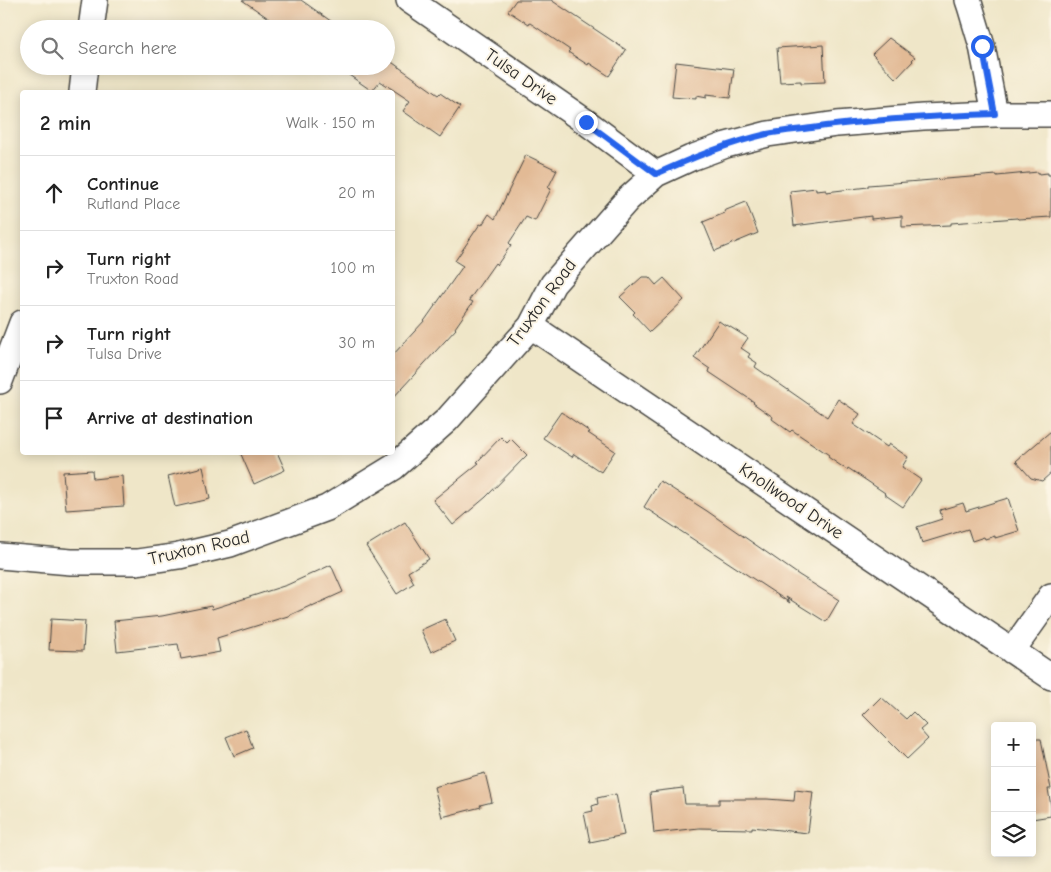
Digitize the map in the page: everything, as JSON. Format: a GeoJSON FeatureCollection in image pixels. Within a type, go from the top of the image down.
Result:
{"type":"FeatureCollection","features":[{"type":"Feature","properties":{"kind":"street"},"geometry":{"type":"LineString","coordinates":[[92,20],[95,0]]}},
{"type":"Feature","properties":{"kind":"street","name":"Tulsa Drive"},"geometry":{"type":"LineString","coordinates":[[409,0],[586,122],[656,174]]}},
{"type":"Feature","properties":{"kind":"street"},"geometry":{"type":"LineString","coordinates":[[968,0],[982,46],[995,114]]}},
{"type":"Feature","properties":{"kind":"street"},"geometry":{"type":"LineString","coordinates":[[82,90],[84,75]]}},
{"type":"Feature","properties":{"kind":"street","name":"Truxton Road"},"geometry":{"type":"LineString","coordinates":[[0,556],[71,562],[137,562],[179,556],[230,544],[327,508],[394,467],[447,420],[531,326],[553,284],[628,199],[656,174],[691,158],[768,134],[837,124],[904,118],[995,114],[1051,114]]}},
{"type":"Feature","properties":{"kind":"street","name":"Knollwood Drive"},"geometry":{"type":"LineString","coordinates":[[531,326],[1051,677]]}},
{"type":"Feature","properties":{"kind":"street"},"geometry":{"type":"LineString","coordinates":[[0,380],[20,328]]}},
{"type":"Feature","properties":{"kind":"street"},"geometry":{"type":"LineString","coordinates":[[1012,651],[1051,596]]}},
{"type":"Feature","properties":{"kind":"building"},"geometry":{"type":"Polygon","coordinates":[[[242,0],[301,0],[329,20],[271,20],[242,0]]]}},
{"type":"Feature","properties":{"kind":"building"},"geometry":{"type":"Polygon","coordinates":[[[516,0],[551,0],[626,50],[609,76],[589,63],[588,65],[568,52],[570,50],[530,23],[528,24],[508,11],[516,0]]]}},
{"type":"Feature","properties":{"kind":"building"},"geometry":{"type":"Polygon","coordinates":[[[889,38],[915,57],[896,79],[872,54],[889,38]]]}},
{"type":"Feature","properties":{"kind":"building"},"geometry":{"type":"Polygon","coordinates":[[[823,45],[825,82],[780,82],[777,48],[823,45]]]}},
{"type":"Feature","properties":{"kind":"building"},"geometry":{"type":"Polygon","coordinates":[[[676,62],[734,69],[730,98],[706,95],[706,98],[696,96],[696,99],[672,97],[676,62]]]}},
{"type":"Feature","properties":{"kind":"building"},"geometry":{"type":"Polygon","coordinates":[[[395,64],[438,95],[440,93],[460,107],[440,137],[403,111],[410,101],[395,90],[380,81],[373,90],[349,75],[395,75],[395,64]]]}},
{"type":"Feature","properties":{"kind":"building"},"geometry":{"type":"Polygon","coordinates":[[[526,155],[557,170],[548,188],[551,189],[535,221],[526,217],[509,243],[511,245],[497,265],[495,263],[469,300],[473,302],[456,329],[395,396],[395,353],[425,320],[463,266],[455,261],[480,224],[482,225],[489,214],[495,219],[526,155]]]}},
{"type":"Feature","properties":{"kind":"building"},"geometry":{"type":"Polygon","coordinates":[[[1038,172],[1038,174],[1048,173],[1048,175],[1051,175],[1051,217],[902,227],[902,216],[871,219],[871,216],[794,226],[790,191],[816,188],[816,191],[826,190],[826,192],[868,187],[868,185],[1038,172]]]}},
{"type":"Feature","properties":{"kind":"building"},"geometry":{"type":"Polygon","coordinates":[[[746,202],[758,233],[715,251],[703,222],[746,202]]]}},
{"type":"Feature","properties":{"kind":"building"},"geometry":{"type":"Polygon","coordinates":[[[642,277],[649,277],[656,285],[664,278],[684,300],[650,332],[633,314],[635,312],[620,297],[642,277]]]}},
{"type":"Feature","properties":{"kind":"building"},"geometry":{"type":"Polygon","coordinates":[[[719,321],[748,338],[741,348],[750,354],[748,357],[757,363],[755,367],[827,417],[838,399],[860,414],[853,424],[887,447],[889,444],[908,457],[902,467],[921,480],[903,507],[848,468],[847,470],[828,457],[829,455],[792,430],[790,432],[772,419],[773,417],[754,402],[709,372],[710,369],[694,358],[719,321]]]}},
{"type":"Feature","properties":{"kind":"building"},"geometry":{"type":"Polygon","coordinates":[[[561,412],[615,451],[601,472],[574,454],[572,457],[543,438],[561,412]]]}},
{"type":"Feature","properties":{"kind":"building"},"geometry":{"type":"Polygon","coordinates":[[[1051,431],[1051,473],[1042,481],[1031,478],[1016,461],[1051,431]]]}},
{"type":"Feature","properties":{"kind":"building"},"geometry":{"type":"Polygon","coordinates":[[[501,437],[507,443],[511,439],[527,455],[486,497],[453,525],[433,500],[479,463],[477,462],[501,437]]]}},
{"type":"Feature","properties":{"kind":"building"},"geometry":{"type":"Polygon","coordinates":[[[241,455],[278,455],[285,470],[254,484],[241,455]]]}},
{"type":"Feature","properties":{"kind":"building"},"geometry":{"type":"Polygon","coordinates":[[[203,467],[210,499],[175,507],[168,476],[203,467]]]}},
{"type":"Feature","properties":{"kind":"building"},"geometry":{"type":"Polygon","coordinates":[[[92,470],[93,479],[122,476],[124,506],[66,510],[63,472],[92,470]]]}},
{"type":"Feature","properties":{"kind":"building"},"geometry":{"type":"Polygon","coordinates":[[[660,481],[839,600],[826,622],[786,597],[790,603],[644,507],[660,481]]]}},
{"type":"Feature","properties":{"kind":"building"},"geometry":{"type":"Polygon","coordinates":[[[1008,498],[1019,531],[995,538],[995,536],[985,539],[984,537],[972,541],[968,529],[922,543],[917,527],[942,519],[940,510],[963,503],[966,511],[1008,498]]]}},
{"type":"Feature","properties":{"kind":"building"},"geometry":{"type":"Polygon","coordinates":[[[405,522],[429,559],[408,572],[414,583],[397,594],[366,546],[405,522]]]}},
{"type":"Feature","properties":{"kind":"building"},"geometry":{"type":"Polygon","coordinates":[[[331,565],[343,592],[288,616],[217,638],[220,652],[181,659],[178,644],[117,651],[114,621],[162,616],[211,606],[212,609],[287,585],[331,565]]]}},
{"type":"Feature","properties":{"kind":"building"},"geometry":{"type":"Polygon","coordinates":[[[51,619],[85,621],[83,651],[49,650],[51,619]]]}},
{"type":"Feature","properties":{"kind":"building"},"geometry":{"type":"Polygon","coordinates":[[[445,619],[455,641],[431,652],[421,630],[445,619]]]}},
{"type":"Feature","properties":{"kind":"building"},"geometry":{"type":"Polygon","coordinates":[[[881,697],[906,719],[913,712],[926,725],[920,730],[928,739],[907,759],[863,715],[881,697]]]}},
{"type":"Feature","properties":{"kind":"building"},"geometry":{"type":"Polygon","coordinates":[[[246,729],[253,748],[234,756],[226,737],[246,729]]]}},
{"type":"Feature","properties":{"kind":"building"},"geometry":{"type":"Polygon","coordinates":[[[1036,739],[1041,739],[1051,789],[1048,789],[1051,816],[1036,818],[1036,739]]]}},
{"type":"Feature","properties":{"kind":"building"},"geometry":{"type":"Polygon","coordinates":[[[485,773],[492,802],[480,805],[481,807],[442,817],[434,787],[485,773]]]}},
{"type":"Feature","properties":{"kind":"building"},"geometry":{"type":"Polygon","coordinates":[[[683,788],[685,804],[719,804],[719,799],[794,801],[795,790],[813,792],[808,833],[752,827],[752,829],[699,828],[654,833],[650,792],[683,788]]]}},
{"type":"Feature","properties":{"kind":"building"},"geometry":{"type":"Polygon","coordinates":[[[616,794],[624,835],[590,842],[584,813],[593,811],[592,806],[598,804],[597,798],[616,794]]]}},
{"type":"Feature","properties":{"kind":"route"},"geometry":{"type":"LineString","coordinates":[[586,122],[656,174],[691,158],[768,134],[837,124],[922,117],[995,114],[982,46]]}}]}
